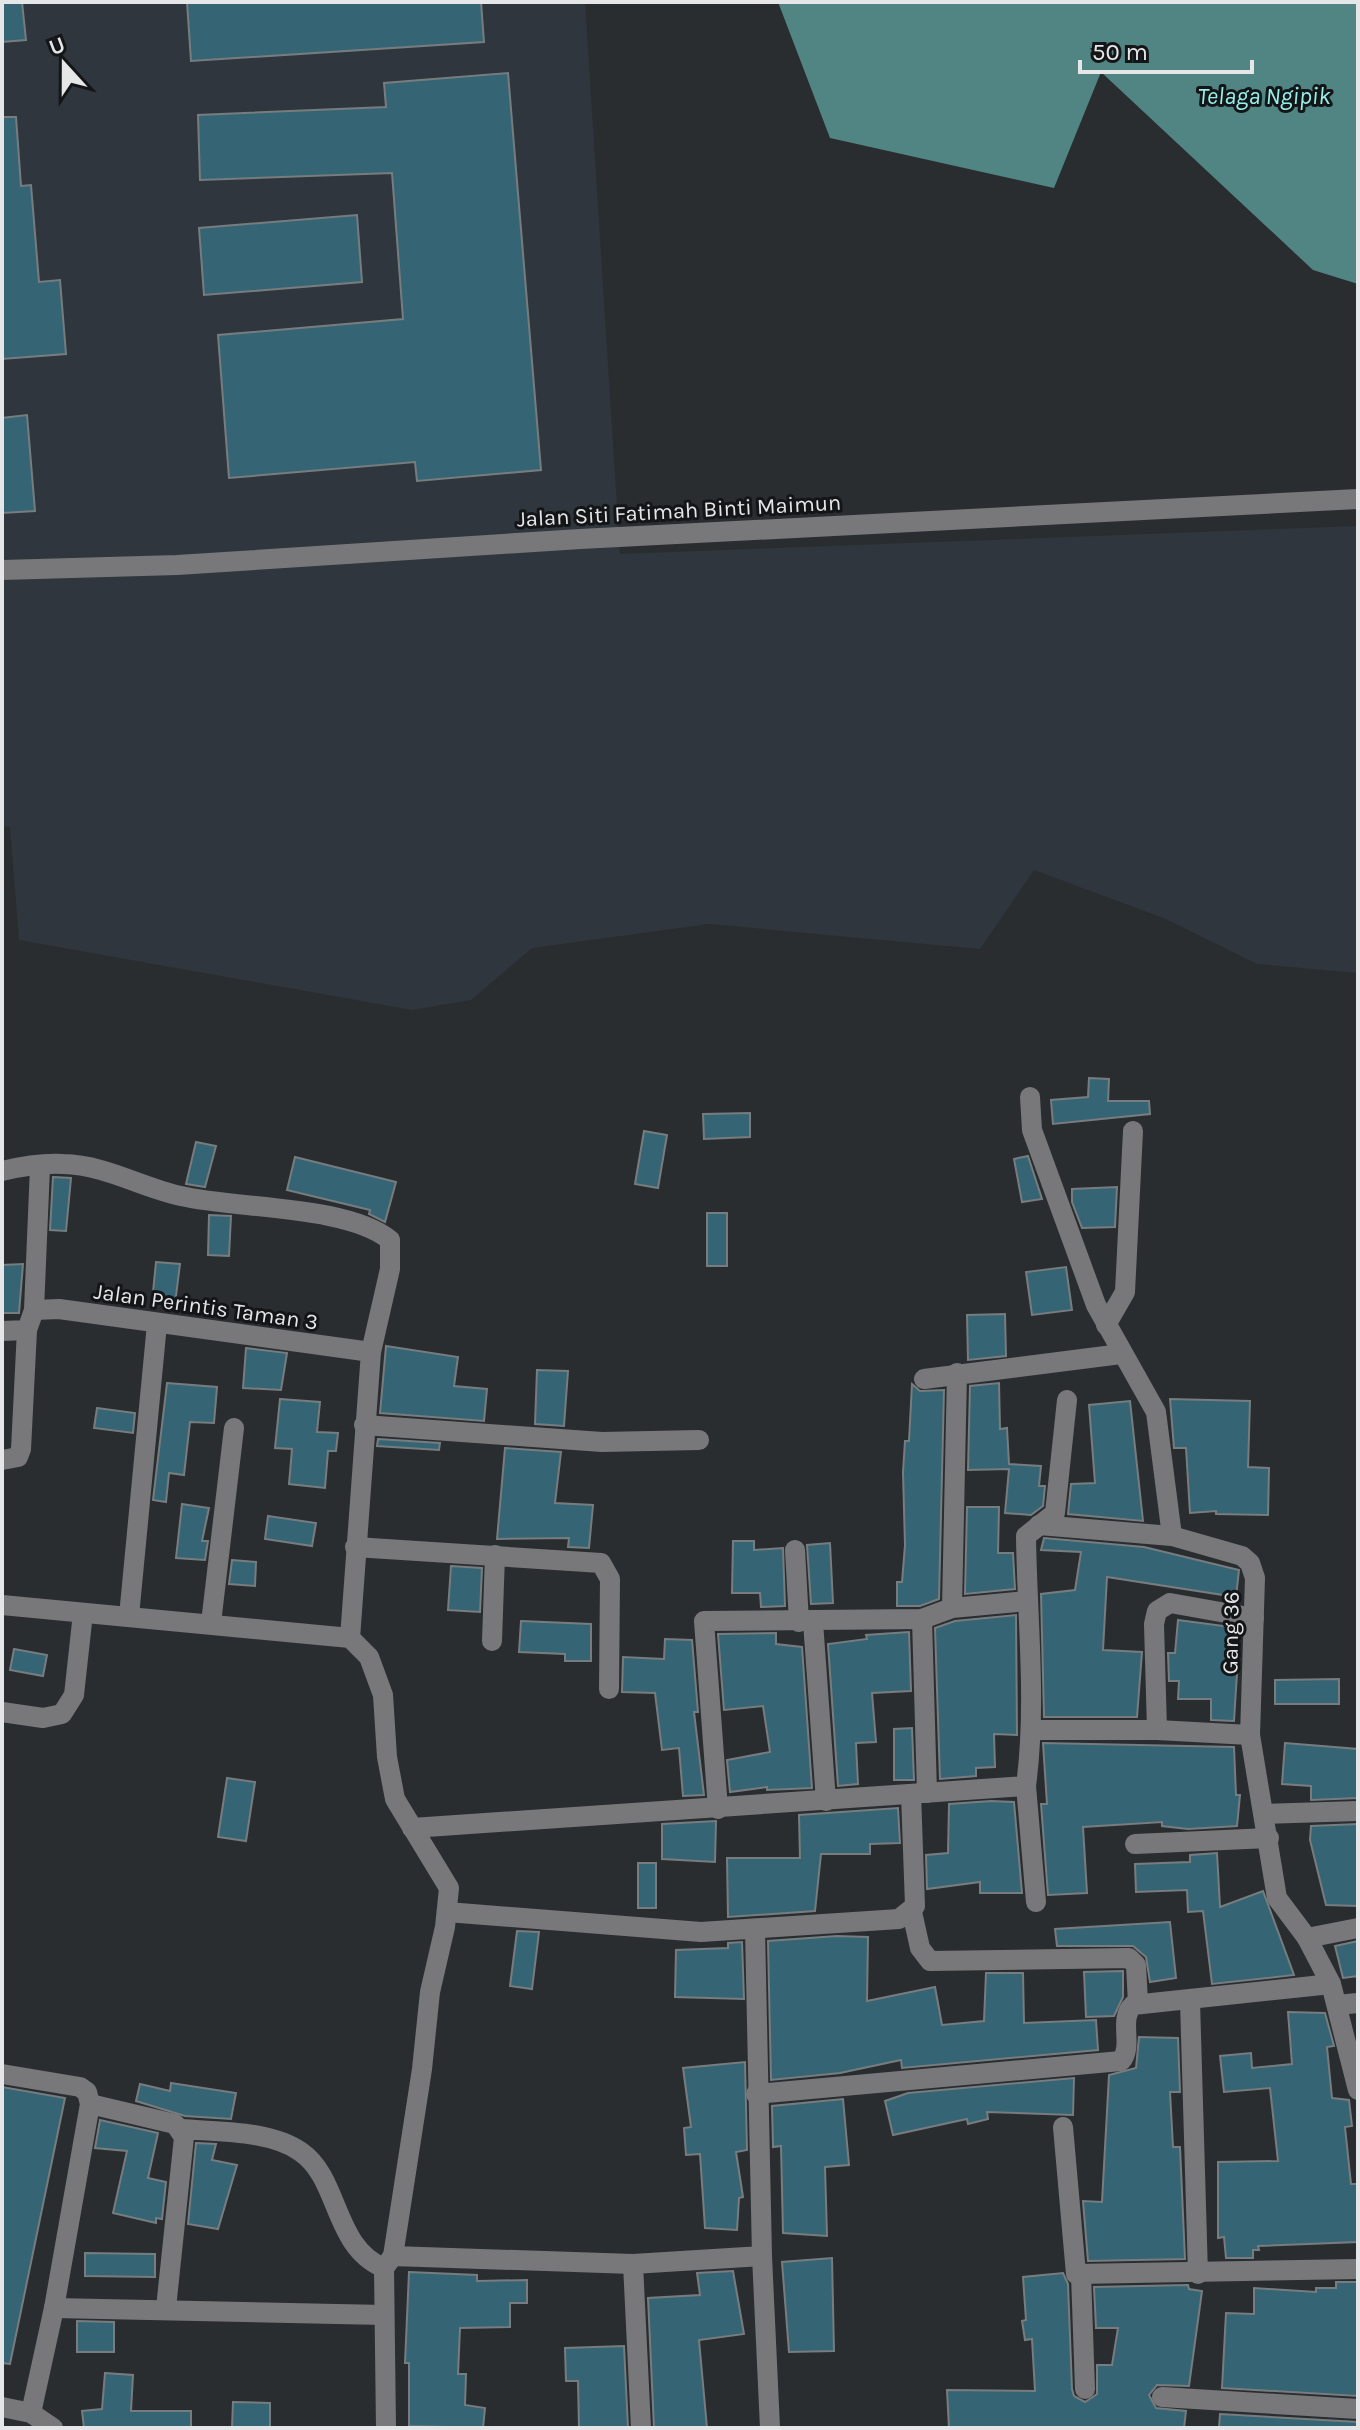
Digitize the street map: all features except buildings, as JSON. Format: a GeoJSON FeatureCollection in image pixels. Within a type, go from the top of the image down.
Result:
{"type":"FeatureCollection","features":[{"type":"Feature","properties":{"kind":"street","name":"Jalan Siti Fatimah Binti Maimun"},"geometry":{"type":"LineString","coordinates":[[2,570],[177,565],[612,537],[1358,499]]}},
{"type":"Feature","properties":{"kind":"street"},"geometry":{"type":"LineString","coordinates":[[1030,1097],[1032,1130],[1106,1325],[1156,1412],[1172,1536],[1039,1525]]}},
{"type":"Feature","properties":{"kind":"street"},"geometry":{"type":"LineString","coordinates":[[1106,1325],[1125,1292],[1133,1131]]}},
{"type":"Feature","properties":{"kind":"street"},"geometry":{"type":"LineString","coordinates":[[2,1171],[61,1164],[105,1169],[181,1196],[268,1205],[376,1228],[390,1240],[390,1269],[371,1352],[350,1638]]}},
{"type":"Feature","properties":{"kind":"street"},"geometry":{"type":"LineString","coordinates":[[2,1460],[18,1457],[21,1449],[40,1167]]}},
{"type":"Feature","properties":{"kind":"street","name":"Jalan Perintis Taman 3"},"geometry":{"type":"LineString","coordinates":[[2,1331],[59,1309],[371,1352]]}},
{"type":"Feature","properties":{"kind":"street"},"geometry":{"type":"LineString","coordinates":[[129,1616],[157,1324]]}},
{"type":"Feature","properties":{"kind":"street"},"geometry":{"type":"LineString","coordinates":[[924,1379],[1121,1354]]}},
{"type":"Feature","properties":{"kind":"street"},"geometry":{"type":"LineString","coordinates":[[952,1608],[957,1373]]}},
{"type":"Feature","properties":{"kind":"street"},"geometry":{"type":"LineString","coordinates":[[1036,1902],[1026,1786],[1033,1645],[1027,1601],[1026,1536],[1055,1513],[1067,1400]]}},
{"type":"Feature","properties":{"kind":"street"},"geometry":{"type":"LineString","coordinates":[[364,1425],[602,1442],[699,1440]]}},
{"type":"Feature","properties":{"kind":"street"},"geometry":{"type":"LineString","coordinates":[[211,1623],[234,1428]]}},
{"type":"Feature","properties":{"kind":"street","name":"Gang 36"},"geometry":{"type":"LineString","coordinates":[[1172,1536],[1242,1556],[1250,1563],[1255,1578],[1250,1735],[1277,1898],[1307,1938],[1331,1984],[1358,2090]]}},
{"type":"Feature","properties":{"kind":"street"},"geometry":{"type":"LineString","coordinates":[[355,1547],[601,1563],[610,1579],[609,1689]]}},
{"type":"Feature","properties":{"kind":"street"},"geometry":{"type":"LineString","coordinates":[[795,1550],[826,1801]]}},
{"type":"Feature","properties":{"kind":"street"},"geometry":{"type":"LineString","coordinates":[[492,1641],[495,1555]]}},
{"type":"Feature","properties":{"kind":"street"},"geometry":{"type":"LineString","coordinates":[[718,1809],[704,1621],[922,1619],[952,1608],[1027,1601]]}},
{"type":"Feature","properties":{"kind":"street"},"geometry":{"type":"LineString","coordinates":[[1157,1730],[1154,1624],[1157,1611],[1170,1603],[1254,1618]]}},
{"type":"Feature","properties":{"kind":"street"},"geometry":{"type":"LineString","coordinates":[[2,1605],[350,1638],[369,1657],[383,1695],[387,1757],[395,1799],[449,1888],[430,1992],[422,2069],[388,2262],[384,2315],[386,2428]]}},
{"type":"Feature","properties":{"kind":"street"},"geometry":{"type":"LineString","coordinates":[[2,1712],[43,1718],[62,1714],[74,1695],[83,1613]]}},
{"type":"Feature","properties":{"kind":"street"},"geometry":{"type":"LineString","coordinates":[[922,1619],[919,1793],[915,1906],[912,1912],[920,1948],[930,1961],[1129,1958],[1136,1965],[1138,2003]]}},
{"type":"Feature","properties":{"kind":"street"},"geometry":{"type":"LineString","coordinates":[[1031,1730],[1157,1730],[1250,1735]]}},
{"type":"Feature","properties":{"kind":"street"},"geometry":{"type":"LineString","coordinates":[[412,1828],[1026,1786]]}},
{"type":"Feature","properties":{"kind":"street"},"geometry":{"type":"LineString","coordinates":[[1264,1814],[1358,1811]]}},
{"type":"Feature","properties":{"kind":"street"},"geometry":{"type":"LineString","coordinates":[[1135,1844],[1269,1838]]}},
{"type":"Feature","properties":{"kind":"street"},"geometry":{"type":"LineString","coordinates":[[447,1912],[701,1932],[883,1921],[912,1912]]}},
{"type":"Feature","properties":{"kind":"street"},"geometry":{"type":"LineString","coordinates":[[1307,1938],[1358,1928]]}},
{"type":"Feature","properties":{"kind":"street"},"geometry":{"type":"LineString","coordinates":[[755,1929],[756,2094],[770,2428]]}},
{"type":"Feature","properties":{"kind":"street"},"geometry":{"type":"LineString","coordinates":[[756,2094],[1121,2061],[1126,2053],[1127,2012],[1138,2003],[1190,2001],[1331,1984]]}},
{"type":"Feature","properties":{"kind":"street"},"geometry":{"type":"LineString","coordinates":[[1190,2001],[1198,2274]]}},
{"type":"Feature","properties":{"kind":"street"},"geometry":{"type":"LineString","coordinates":[[1337,2005],[1358,2003]]}},
{"type":"Feature","properties":{"kind":"street"},"geometry":{"type":"LineString","coordinates":[[2,2074],[80,2087],[87,2092],[90,2104],[54,2308],[31,2413]]}},
{"type":"Feature","properties":{"kind":"street"},"geometry":{"type":"LineString","coordinates":[[90,2104],[181,2129],[277,2141],[302,2152],[321,2176],[340,2221],[366,2261],[633,2264],[762,2256]]}},
{"type":"Feature","properties":{"kind":"street"},"geometry":{"type":"LineString","coordinates":[[1063,2127],[1076,2274],[1358,2269]]}},
{"type":"Feature","properties":{"kind":"street"},"geometry":{"type":"LineString","coordinates":[[166,2308],[184,2137],[181,2129]]}},
{"type":"Feature","properties":{"kind":"street"},"geometry":{"type":"LineString","coordinates":[[633,2264],[641,2428]]}},
{"type":"Feature","properties":{"kind":"street"},"geometry":{"type":"LineString","coordinates":[[1081,2274],[1085,2389]]}},
{"type":"Feature","properties":{"kind":"street"},"geometry":{"type":"LineString","coordinates":[[54,2308],[384,2315]]}},
{"type":"Feature","properties":{"kind":"street"},"geometry":{"type":"LineString","coordinates":[[1162,2397],[1358,2409]]}},
{"type":"Feature","properties":{"kind":"street"},"geometry":{"type":"LineString","coordinates":[[2,2407],[31,2413],[53,2428]]}},
{"type":"Feature","properties":{"kind":"shaded area"},"geometry":{"type":"Polygon","coordinates":[[[2,2],[585,2],[620,554],[1358,526],[1358,973],[1257,964],[1166,919],[1034,870],[980,949],[709,924],[532,948],[471,1000],[412,1010],[19,940],[10,827],[2,826],[2,2]]]}},
{"type":"Feature","properties":{"kind":"water","name":"Telaga Ngipik"},"geometry":{"type":"Polygon","coordinates":[[[778,2],[1358,2],[1358,284],[1313,270],[1101,72],[1054,188],[830,138],[778,2]]]}}]}
